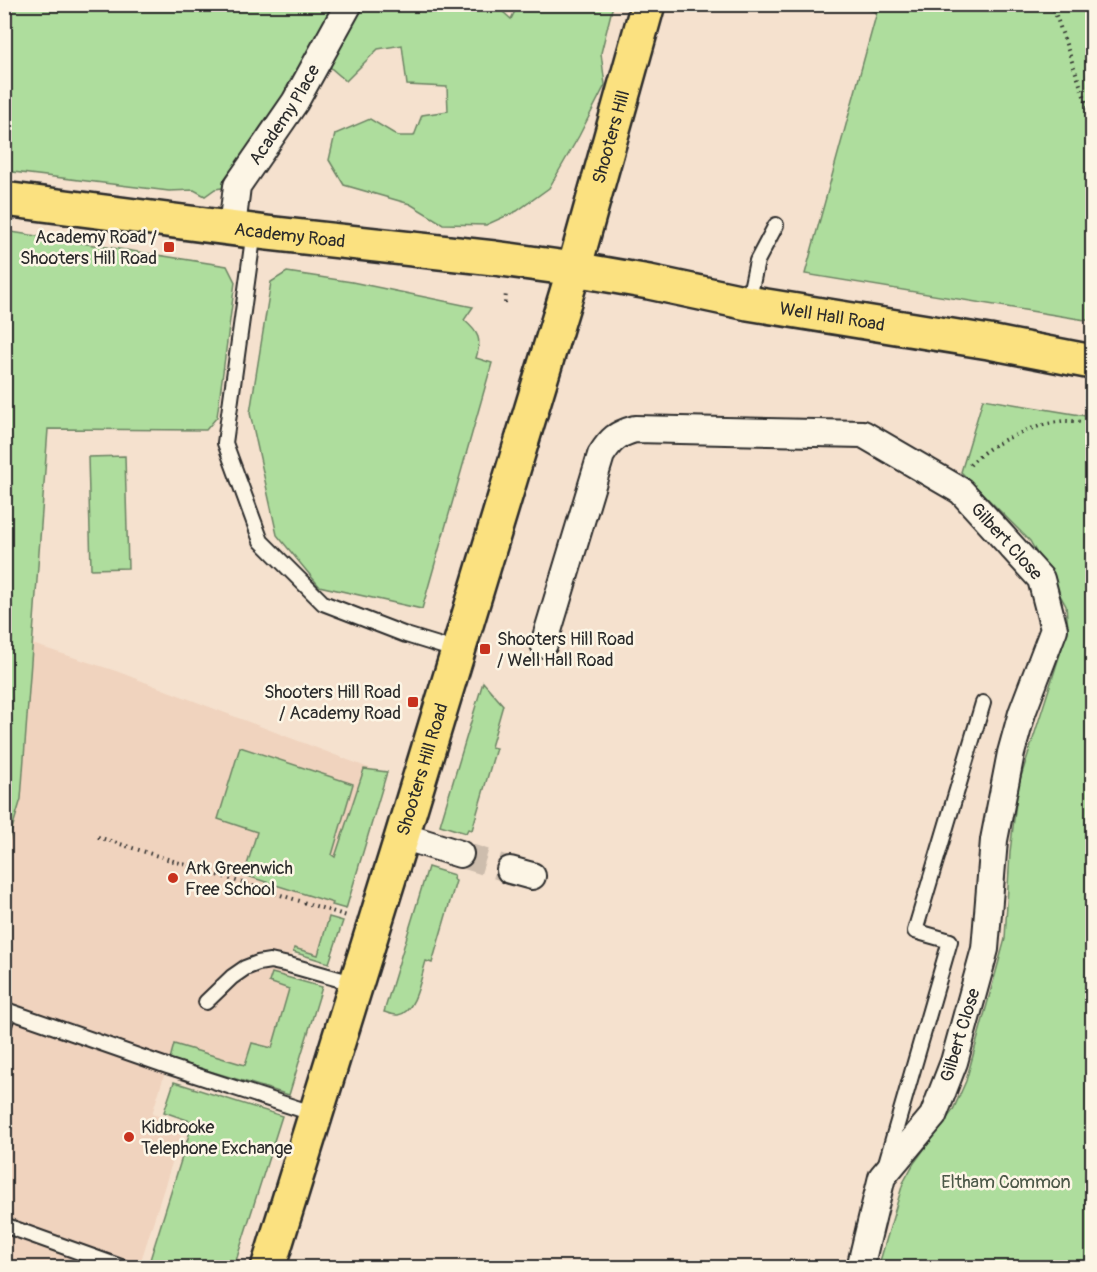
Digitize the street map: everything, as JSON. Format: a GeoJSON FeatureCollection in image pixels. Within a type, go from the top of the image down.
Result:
{"type":"FeatureCollection","features":[{"type":"Feature","properties":{"kind":"main road","name":"Shooters Hill"},"geometry":{"type":"LineString","coordinates":[[574,269],[648,4]]}},
{"type":"Feature","properties":{"kind":"main road","name":"Academy Road"},"geometry":{"type":"LineString","coordinates":[[4,199],[574,269]]}},
{"type":"Feature","properties":{"kind":"main road","name":"Well Hall Road"},"geometry":{"type":"LineString","coordinates":[[574,269],[748,303],[989,342],[1092,362]]}},
{"type":"Feature","properties":{"kind":"main road","name":"Shooters Hill Road"},"geometry":{"type":"LineString","coordinates":[[268,1268],[574,269]]}},
{"type":"Feature","properties":{"kind":"street","name":"Academy Place"},"geometry":{"type":"LineString","coordinates":[[243,230],[237,186],[295,102],[349,4]]}},
{"type":"Feature","properties":{"kind":"street","name":"Gilbert Close"},"geometry":{"type":"LineString","coordinates":[[544,644],[602,455],[609,442],[621,433],[636,429],[863,434],[961,491],[1041,579],[1054,629],[1022,713],[1011,753],[994,840],[985,949],[954,1062],[933,1116],[882,1177],[860,1268]]}},
{"type":"Feature","properties":{"kind":"street"},"geometry":{"type":"LineString","coordinates":[[402,836],[460,854]]}},
{"type":"Feature","properties":{"kind":"lane"},"geometry":{"type":"LineString","coordinates":[[748,303],[757,261],[776,225]]}},
{"type":"Feature","properties":{"kind":"lane"},"geometry":{"type":"LineString","coordinates":[[243,230],[225,443],[261,541],[323,603],[458,651]]}},
{"type":"Feature","properties":{"kind":"lane","name":"Gilbert Close"},"geometry":{"type":"LineString","coordinates":[[882,1177],[950,941],[915,931],[983,703]]}},
{"type":"Feature","properties":{"kind":"lane"},"geometry":{"type":"LineString","coordinates":[[206,1002],[232,977],[258,963],[289,965],[356,984]]}},
{"type":"Feature","properties":{"kind":"lane"},"geometry":{"type":"LineString","coordinates":[[4,1025],[9,1011],[315,1114]]}},
{"type":"Feature","properties":{"kind":"lane"},"geometry":{"type":"LineString","coordinates":[[4,1225],[124,1268]]}},
{"type":"Feature","properties":{"kind":"path"},"geometry":{"type":"LineString","coordinates":[[1052,4],[1092,119]]}},
{"type":"Feature","properties":{"kind":"path"},"geometry":{"type":"LineString","coordinates":[[505,303],[506,293]]}},
{"type":"Feature","properties":{"kind":"path"},"geometry":{"type":"LineString","coordinates":[[954,486],[976,458],[1006,439],[1035,427],[1064,421],[1092,423]]}},
{"type":"Feature","properties":{"kind":"path"},"geometry":{"type":"LineString","coordinates":[[98,837],[350,917]]}},
{"type":"Feature","properties":{"kind":"shaded area","name":"Ark Greenwich Free School"},"geometry":{"type":"Polygon","coordinates":[[[32,644],[116,671],[374,770],[318,955],[295,948],[293,952],[285,981],[308,988],[281,1077],[174,1044],[152,1114],[184,1125],[139,1267],[5,1268],[4,852],[21,799],[32,644]]]}},
{"type":"Feature","properties":{"kind":"green space"},"geometry":{"type":"Polygon","coordinates":[[[374,4],[494,4],[511,19],[518,5],[613,5],[601,53],[605,85],[549,188],[517,211],[486,225],[443,224],[410,204],[344,185],[329,160],[335,134],[370,119],[398,136],[414,136],[422,115],[448,111],[447,87],[407,85],[402,45],[378,49],[346,81],[331,68],[325,44],[231,178],[222,188],[215,189],[205,196],[194,190],[169,191],[5,171],[5,5],[363,5],[372,7],[374,4]]]}},
{"type":"Feature","properties":{"kind":"green space"},"geometry":{"type":"Polygon","coordinates":[[[850,5],[1092,5],[1092,321],[805,274],[877,12],[850,5]]]}},
{"type":"Feature","properties":{"kind":"green space"},"geometry":{"type":"Polygon","coordinates":[[[5,231],[227,266],[235,282],[217,417],[206,430],[48,429],[21,799],[5,852],[5,231]]]}},
{"type":"Feature","properties":{"kind":"green space"},"geometry":{"type":"Polygon","coordinates":[[[287,272],[352,282],[473,307],[464,320],[478,337],[479,346],[476,358],[492,363],[422,609],[319,586],[277,535],[250,413],[271,282],[287,272]]]}},
{"type":"Feature","properties":{"kind":"green space","name":"Eltham Common"},"geometry":{"type":"Polygon","coordinates":[[[983,399],[1092,417],[1092,1267],[878,1268],[903,1183],[914,1163],[953,1110],[966,1081],[1005,939],[1010,852],[1018,786],[1068,629],[1066,606],[1030,541],[961,472],[983,399]]]}},
{"type":"Feature","properties":{"kind":"green space"},"geometry":{"type":"Polygon","coordinates":[[[125,456],[128,568],[91,569],[88,457],[125,456]]]}},
{"type":"Feature","properties":{"kind":"green space"},"geometry":{"type":"Polygon","coordinates":[[[483,682],[503,705],[491,747],[496,748],[472,830],[468,829],[466,833],[440,825],[483,682]]]}},
{"type":"Feature","properties":{"kind":"green space"},"geometry":{"type":"Polygon","coordinates":[[[240,747],[353,784],[332,855],[335,857],[364,769],[387,772],[346,909],[244,875],[257,832],[218,819],[240,747]]]}},
{"type":"Feature","properties":{"kind":"green space"},"geometry":{"type":"Polygon","coordinates":[[[428,867],[454,875],[453,879],[456,881],[432,963],[426,961],[420,984],[409,1008],[398,1015],[391,1014],[384,1012],[428,867]]]}},
{"type":"Feature","properties":{"kind":"green space"},"geometry":{"type":"Polygon","coordinates":[[[329,917],[343,921],[329,963],[293,952],[294,948],[318,955],[329,917]]]}},
{"type":"Feature","properties":{"kind":"green space"},"geometry":{"type":"Polygon","coordinates":[[[272,973],[322,987],[289,1095],[170,1059],[174,1044],[245,1065],[252,1043],[272,1048],[289,989],[269,982],[272,973]]]}},
{"type":"Feature","properties":{"kind":"green space"},"geometry":{"type":"Polygon","coordinates":[[[174,1082],[282,1116],[234,1267],[154,1268],[148,1266],[193,1122],[164,1112],[174,1082]]]}},
{"type":"Feature","properties":{"kind":"tunnel"},"geometry":{"type":"LineString","coordinates":[[460,854],[510,870]]}},
{"type":"Feature","properties":{"kind":"place","name":"Academy Road / Shooters Hill Road"},"geometry":{"type":"Point","coordinates":[169,247]}},
{"type":"Feature","properties":{"kind":"place","name":"Shooters Hill Road / Well Hall Road"},"geometry":{"type":"Point","coordinates":[485,649]}},
{"type":"Feature","properties":{"kind":"place","name":"Shooters Hill Road / Academy Road"},"geometry":{"type":"Point","coordinates":[413,702]}},
{"type":"Feature","properties":{"kind":"place","name":"Ark Greenwich Free School"},"geometry":{"type":"Point","coordinates":[173,878]}},
{"type":"Feature","properties":{"kind":"place","name":"Kidbrooke Telephone Exchange"},"geometry":{"type":"Point","coordinates":[129,1137]}}]}
